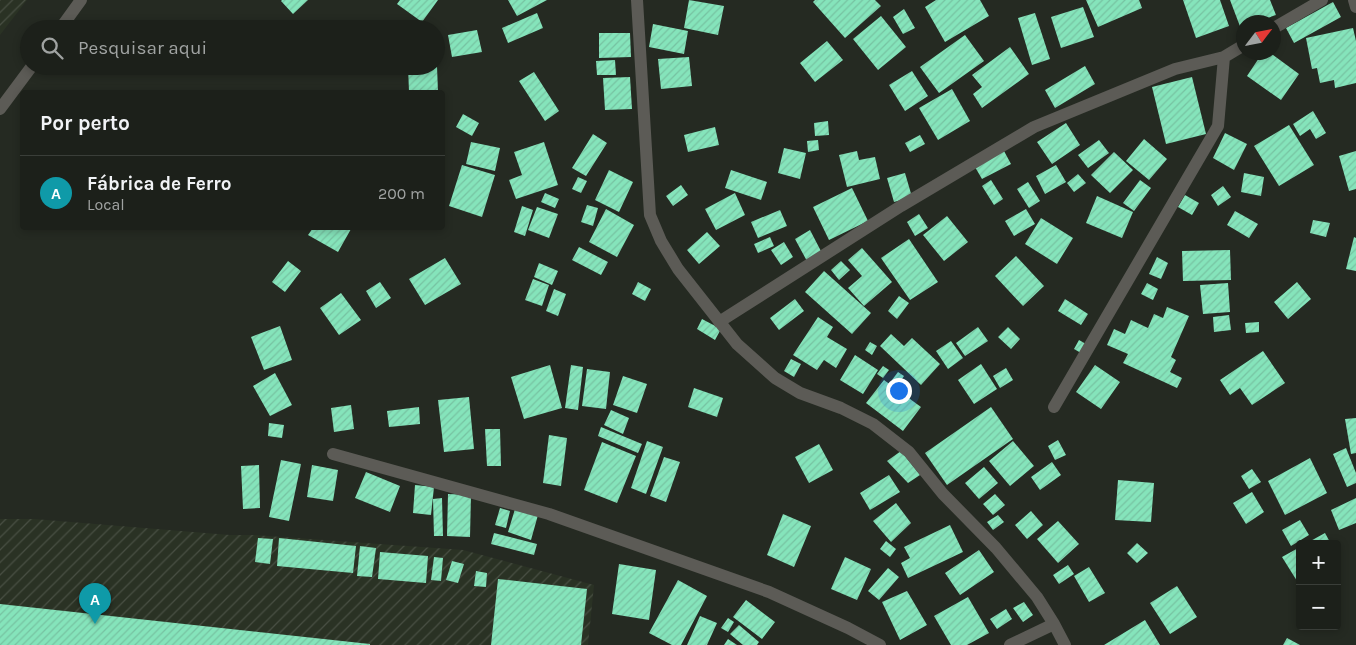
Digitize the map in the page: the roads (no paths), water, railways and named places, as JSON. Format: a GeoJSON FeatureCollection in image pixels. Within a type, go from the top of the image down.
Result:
{"type":"FeatureCollection","features":[{"type":"Feature","properties":{"kind":"street"},"geometry":{"type":"LineString","coordinates":[[67,20],[81,0]]}},
{"type":"Feature","properties":{"kind":"street"},"geometry":{"type":"LineString","coordinates":[[637,0],[650,216],[661,241],[678,269],[737,344],[775,378],[800,393],[841,408],[873,424],[909,452],[943,494],[996,548],[1037,597],[1065,645]]}},
{"type":"Feature","properties":{"kind":"street"},"geometry":{"type":"LineString","coordinates":[[1281,24],[1322,0]]}},
{"type":"Feature","properties":{"kind":"street"},"geometry":{"type":"LineString","coordinates":[[1354,0],[1356,7]]}},
{"type":"Feature","properties":{"kind":"street"},"geometry":{"type":"LineString","coordinates":[[719,322],[901,206],[1034,127],[1175,69],[1224,57],[1236,50]]}},
{"type":"Feature","properties":{"kind":"street"},"geometry":{"type":"LineString","coordinates":[[1054,407],[1218,126],[1224,57]]}},
{"type":"Feature","properties":{"kind":"street"},"geometry":{"type":"LineString","coordinates":[[0,109],[25,75]]}},
{"type":"Feature","properties":{"kind":"street"},"geometry":{"type":"LineString","coordinates":[[333,454],[549,514],[769,592],[848,628],[880,645]]}},
{"type":"Feature","properties":{"kind":"street"},"geometry":{"type":"LineString","coordinates":[[1010,645],[1054,624]]}},
{"type":"Feature","properties":{"kind":"place","name":"Fábrica de Ferro"},"geometry":{"type":"Point","coordinates":[95,624]}}]}
